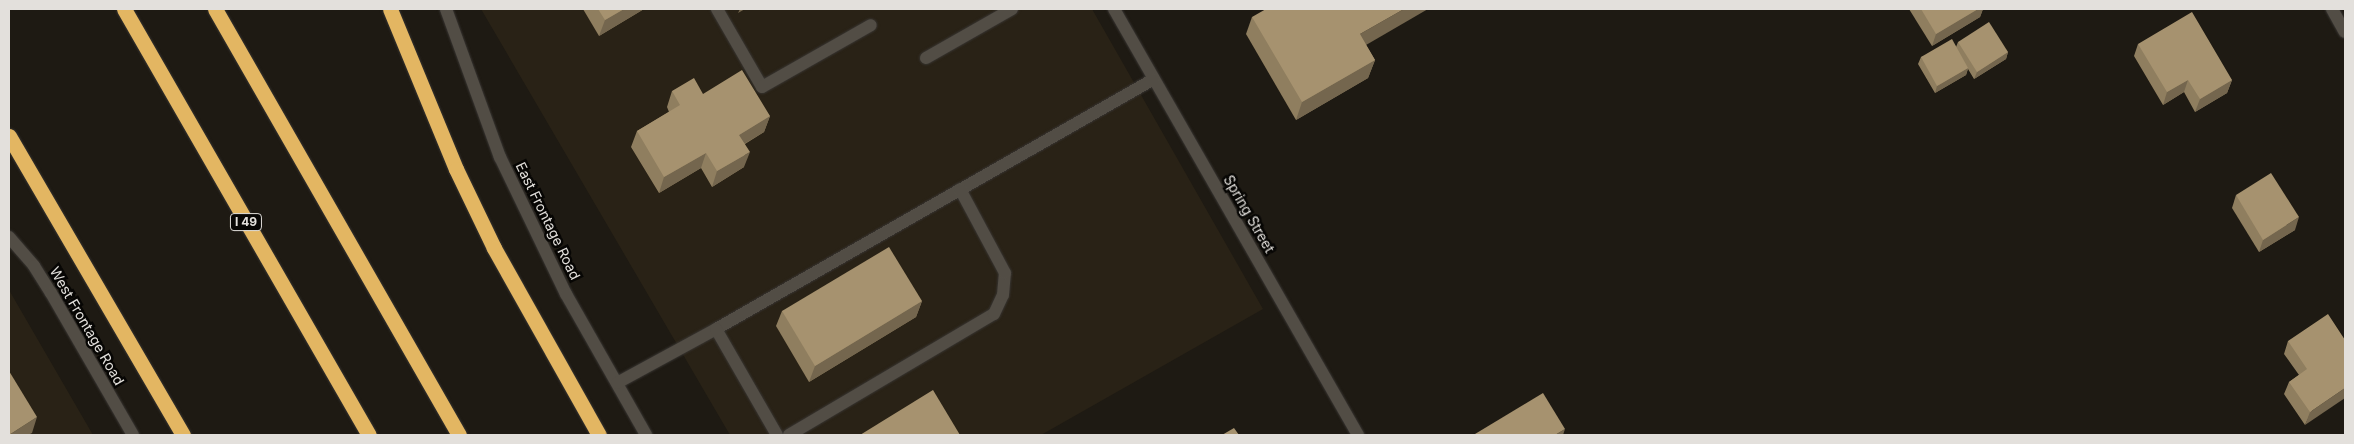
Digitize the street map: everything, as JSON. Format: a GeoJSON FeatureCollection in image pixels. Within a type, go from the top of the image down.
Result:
{"type":"FeatureCollection","features":[{"type":"Feature","properties":{"kind":"highway","name":"I 49"},"geometry":{"type":"LineString","coordinates":[[124,9],[369,435]]}},
{"type":"Feature","properties":{"kind":"highway"},"geometry":{"type":"LineString","coordinates":[[215,9],[459,435]]}},
{"type":"Feature","properties":{"kind":"highway"},"geometry":{"type":"LineString","coordinates":[[390,9],[456,169],[494,248],[599,435]]}},
{"type":"Feature","properties":{"kind":"highway"},"geometry":{"type":"LineString","coordinates":[[9,136],[183,435]]}},
{"type":"Feature","properties":{"kind":"street","name":"East Frontage Road"},"geometry":{"type":"LineString","coordinates":[[446,9],[500,157],[566,294],[646,435]]}},
{"type":"Feature","properties":{"kind":"street"},"geometry":{"type":"LineString","coordinates":[[717,9],[762,87],[871,25]]}},
{"type":"Feature","properties":{"kind":"street"},"geometry":{"type":"LineString","coordinates":[[926,58],[1012,9]]}},
{"type":"Feature","properties":{"kind":"street","name":"Spring Street"},"geometry":{"type":"LineString","coordinates":[[1114,9],[1358,435]]}},
{"type":"Feature","properties":{"kind":"street"},"geometry":{"type":"LineString","coordinates":[[2332,9],[2345,32]]}},
{"type":"Feature","properties":{"kind":"street"},"geometry":{"type":"LineString","coordinates":[[617,383],[1154,79]]}},
{"type":"Feature","properties":{"kind":"street"},"geometry":{"type":"LineString","coordinates":[[789,435],[994,314],[1004,295],[1005,273],[960,189]]}},
{"type":"Feature","properties":{"kind":"street","name":"West Frontage Road"},"geometry":{"type":"LineString","coordinates":[[9,237],[34,266],[47,286],[133,435]]}},
{"type":"Feature","properties":{"kind":"street"},"geometry":{"type":"LineString","coordinates":[[716,328],[777,435]]}},
{"type":"Feature","properties":{"kind":"shaded area"},"geometry":{"type":"Polygon","coordinates":[[[481,9],[1092,9],[1263,309],[1041,435],[730,435],[481,9]]]}},
{"type":"Feature","properties":{"kind":"shaded area"},"geometry":{"type":"Polygon","coordinates":[[[9,290],[93,435],[9,435],[9,290]]]}},
{"type":"Feature","properties":{"kind":"building"},"geometry":{"type":"Polygon","coordinates":[[[598,9],[624,9],[605,20],[598,9]]]}},
{"type":"Feature","properties":{"kind":"building"},"geometry":{"type":"Polygon","coordinates":[[[1266,9],[1404,9],[1360,34],[1375,60],[1302,102],[1252,17],[1266,9]]]}},
{"type":"Feature","properties":{"kind":"building"},"geometry":{"type":"Polygon","coordinates":[[[1921,9],[1978,9],[1936,34],[1921,9]]]}},
{"type":"Feature","properties":{"kind":"building"},"geometry":{"type":"Polygon","coordinates":[[[2192,12],[2232,80],[2200,99],[2188,80],[2167,92],[2138,44],[2192,12]]]}},
{"type":"Feature","properties":{"kind":"building"},"geometry":{"type":"Polygon","coordinates":[[[1989,22],[2008,52],[1977,72],[1958,42],[1989,22]]]}},
{"type":"Feature","properties":{"kind":"building"},"geometry":{"type":"Polygon","coordinates":[[[1952,39],[1968,68],[1937,86],[1921,57],[1952,39]]]}},
{"type":"Feature","properties":{"kind":"building"},"geometry":{"type":"Polygon","coordinates":[[[742,70],[770,116],[739,135],[750,152],[717,171],[706,153],[664,177],[637,131],[680,105],[672,91],[694,78],[703,94],[742,70]]]}},
{"type":"Feature","properties":{"kind":"building"},"geometry":{"type":"Polygon","coordinates":[[[2271,173],[2299,217],[2263,240],[2236,195],[2271,173]]]}},
{"type":"Feature","properties":{"kind":"building"},"geometry":{"type":"Polygon","coordinates":[[[889,247],[922,301],[815,366],[782,311],[889,247]]]}},
{"type":"Feature","properties":{"kind":"building"},"geometry":{"type":"Polygon","coordinates":[[[2328,314],[2345,340],[2345,388],[2310,412],[2289,382],[2307,369],[2288,341],[2328,314]]]}},
{"type":"Feature","properties":{"kind":"building"},"geometry":{"type":"Polygon","coordinates":[[[9,371],[37,417],[9,435],[9,371]]]}},
{"type":"Feature","properties":{"kind":"building"},"geometry":{"type":"Polygon","coordinates":[[[933,390],[960,435],[860,435],[933,390]]]}},
{"type":"Feature","properties":{"kind":"building"},"geometry":{"type":"Polygon","coordinates":[[[1543,393],[1565,429],[1555,435],[1475,434],[1543,393]]]}},
{"type":"Feature","properties":{"kind":"building"},"geometry":{"type":"Polygon","coordinates":[[[1234,428],[1239,435],[1222,435],[1234,428]]]}}]}
